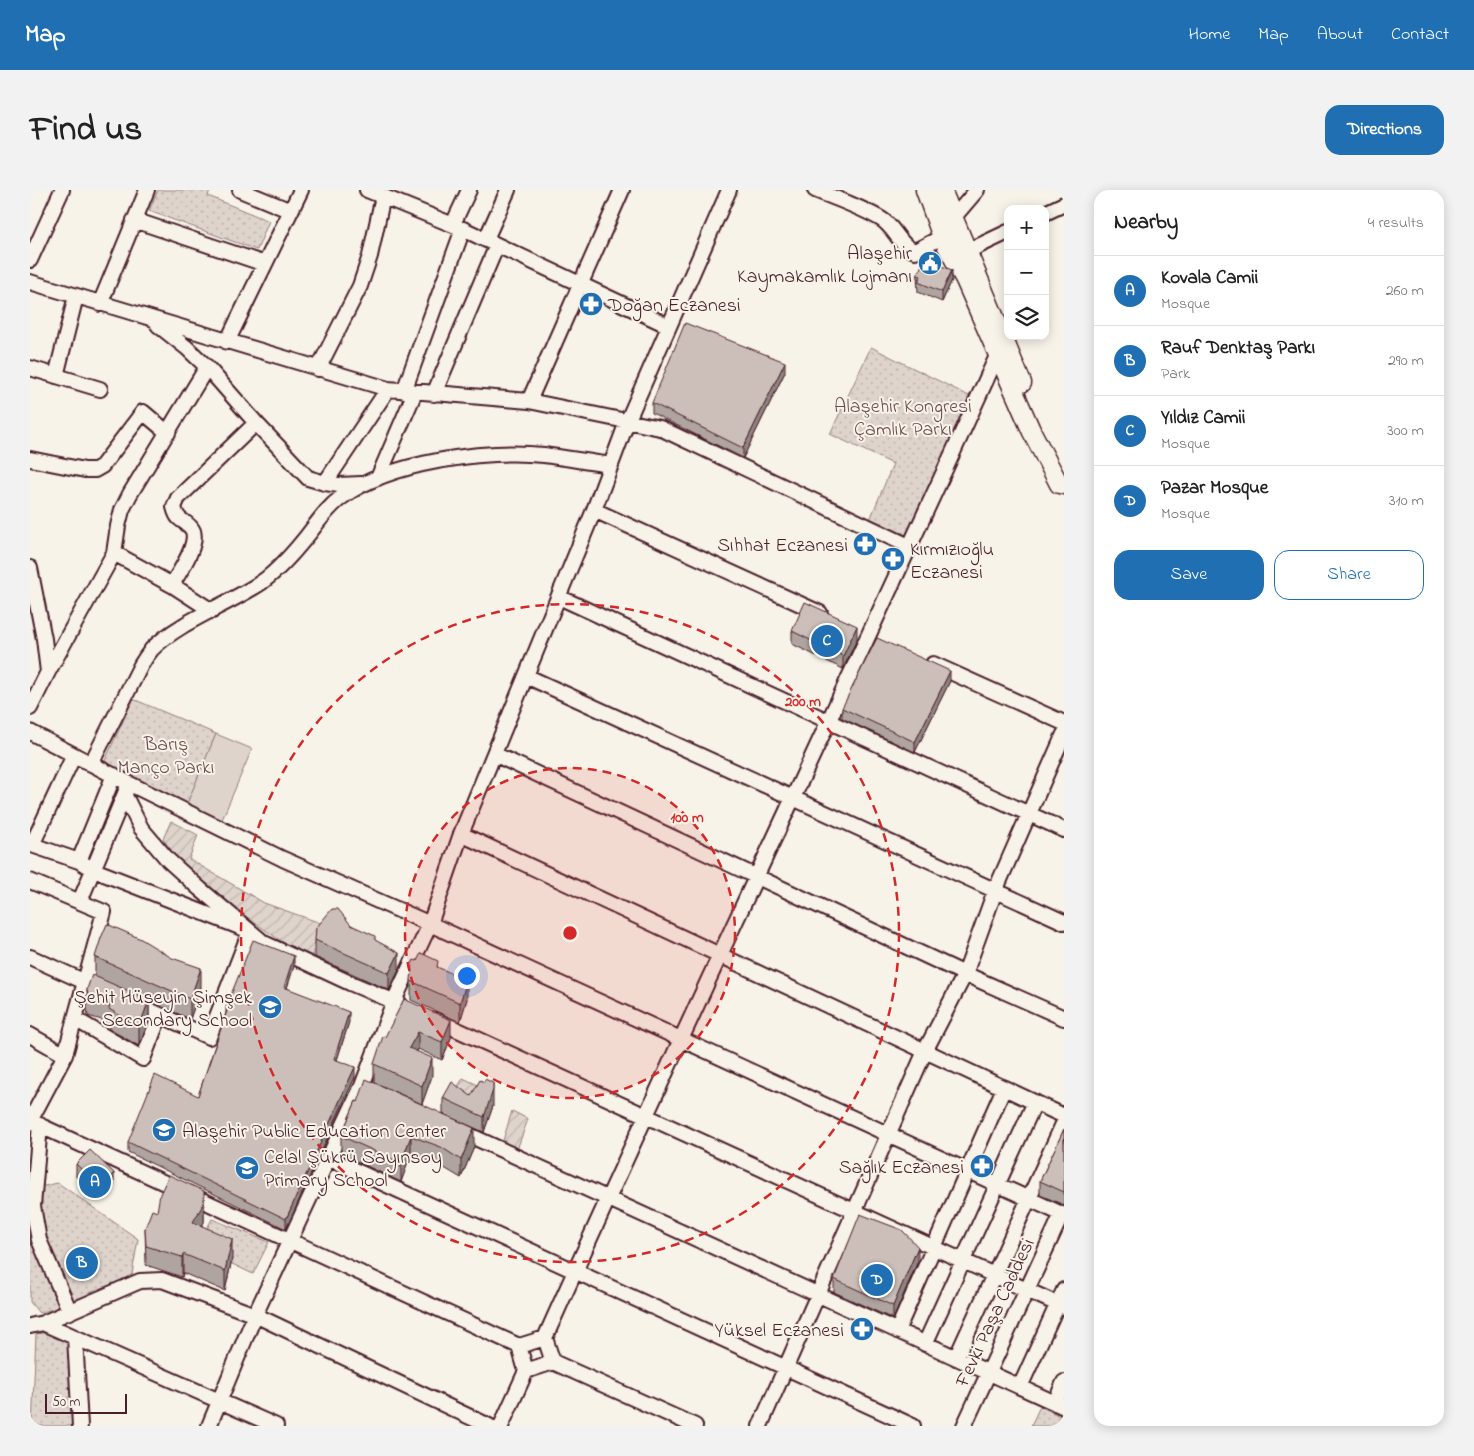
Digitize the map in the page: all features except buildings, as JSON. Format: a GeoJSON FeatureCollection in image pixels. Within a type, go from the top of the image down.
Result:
{"type":"FeatureCollection","features":[{"type":"Feature","properties":{"kind":"main road"},"geometry":{"type":"LineString","coordinates":[[925,190],[942,236],[965,280],[1031,430],[1059,484],[1064,485]]}},
{"type":"Feature","properties":{"kind":"main road"},"geometry":{"type":"LineString","coordinates":[[942,190],[1049,446],[1059,461],[1064,464]]}},
{"type":"Feature","properties":{"kind":"street"},"geometry":{"type":"LineString","coordinates":[[30,260],[62,190]]}},
{"type":"Feature","properties":{"kind":"street"},"geometry":{"type":"LineString","coordinates":[[100,304],[147,190]]}},
{"type":"Feature","properties":{"kind":"street"},"geometry":{"type":"LineString","coordinates":[[240,190],[291,211]]}},
{"type":"Feature","properties":{"kind":"street"},"geometry":{"type":"LineString","coordinates":[[227,342],[301,190]]}},
{"type":"Feature","properties":{"kind":"street"},"geometry":{"type":"LineString","coordinates":[[367,190],[458,226],[669,326]]}},
{"type":"Feature","properties":{"kind":"street"},"geometry":{"type":"LineString","coordinates":[[378,478],[410,391],[469,190]]}},
{"type":"Feature","properties":{"kind":"street"},"geometry":{"type":"LineString","coordinates":[[434,394],[492,242],[508,190]]}},
{"type":"Feature","properties":{"kind":"street"},"geometry":{"type":"LineString","coordinates":[[529,401],[622,190]]}},
{"type":"Feature","properties":{"kind":"street"},"geometry":{"type":"LineString","coordinates":[[209,1426],[255,1315],[328,1158],[367,1088],[394,1001],[430,924],[461,834],[559,597],[627,422],[729,190]]}},
{"type":"Feature","properties":{"kind":"street"},"geometry":{"type":"LineString","coordinates":[[815,190],[882,219],[908,248],[915,251],[942,236]]}},
{"type":"Feature","properties":{"kind":"street"},"geometry":{"type":"LineString","coordinates":[[954,217],[977,190]]}},
{"type":"Feature","properties":{"kind":"street"},"geometry":{"type":"LineString","coordinates":[[318,369],[360,286],[370,256],[383,196]]}},
{"type":"Feature","properties":{"kind":"street"},"geometry":{"type":"LineString","coordinates":[[1049,212],[1064,204]]}},
{"type":"Feature","properties":{"kind":"street"},"geometry":{"type":"LineString","coordinates":[[134,220],[265,264]]}},
{"type":"Feature","properties":{"kind":"street"},"geometry":{"type":"LineString","coordinates":[[968,251],[1004,234]]}},
{"type":"Feature","properties":{"kind":"street"},"geometry":{"type":"LineString","coordinates":[[30,282],[388,389],[529,401],[660,428],[911,546]]}},
{"type":"Feature","properties":{"kind":"street"},"geometry":{"type":"LineString","coordinates":[[56,376],[76,296]]}},
{"type":"Feature","properties":{"kind":"street"},"geometry":{"type":"LineString","coordinates":[[152,320],[207,367],[308,478],[339,485],[363,484]]}},
{"type":"Feature","properties":{"kind":"street"},"geometry":{"type":"LineString","coordinates":[[553,1362],[544,1338],[644,1115],[911,546],[997,356]]}},
{"type":"Feature","properties":{"kind":"street"},"geometry":{"type":"LineString","coordinates":[[30,708],[40,678],[114,553],[122,510],[130,494],[207,367]]}},
{"type":"Feature","properties":{"kind":"street"},"geometry":{"type":"LineString","coordinates":[[30,368],[100,389]]}},
{"type":"Feature","properties":{"kind":"street"},"geometry":{"type":"LineString","coordinates":[[325,483],[388,389]]}},
{"type":"Feature","properties":{"kind":"street"},"geometry":{"type":"LineString","coordinates":[[30,459],[85,470],[94,470],[102,466],[143,412],[168,433]]}},
{"type":"Feature","properties":{"kind":"street"},"geometry":{"type":"LineString","coordinates":[[172,585],[190,552],[193,540],[193,531],[177,517],[174,507],[178,498],[256,423]]}},
{"type":"Feature","properties":{"kind":"street"},"geometry":{"type":"LineString","coordinates":[[91,764],[141,665],[151,650],[184,627],[244,594],[266,578],[342,496],[378,478],[416,466],[462,458],[500,454],[542,455],[611,465]]}},
{"type":"Feature","properties":{"kind":"street"},"geometry":{"type":"LineString","coordinates":[[594,510],[834,619]]}},
{"type":"Feature","properties":{"kind":"street"},"geometry":{"type":"LineString","coordinates":[[114,553],[172,585],[212,611]]}},
{"type":"Feature","properties":{"kind":"street"},"geometry":{"type":"LineString","coordinates":[[30,568],[44,639],[40,678]]}},
{"type":"Feature","properties":{"kind":"street"},"geometry":{"type":"LineString","coordinates":[[559,597],[1064,830]]}},
{"type":"Feature","properties":{"kind":"street"},"geometry":{"type":"LineString","coordinates":[[30,631],[44,639]]}},
{"type":"Feature","properties":{"kind":"street"},"geometry":{"type":"LineString","coordinates":[[922,659],[1064,723]]}},
{"type":"Feature","properties":{"kind":"street"},"geometry":{"type":"LineString","coordinates":[[526,676],[1064,922]]}},
{"type":"Feature","properties":{"kind":"street"},"geometry":{"type":"LineString","coordinates":[[30,732],[114,775],[127,790],[141,828],[168,860],[200,890],[264,943],[1061,1306]]}},
{"type":"Feature","properties":{"kind":"street"},"geometry":{"type":"LineString","coordinates":[[760,1426],[925,1051],[965,974],[995,891],[1064,734]]}},
{"type":"Feature","properties":{"kind":"street"},"geometry":{"type":"LineString","coordinates":[[74,754],[32,845],[79,861],[94,870],[250,931]]}},
{"type":"Feature","properties":{"kind":"street"},"geometry":{"type":"LineString","coordinates":[[494,754],[965,974],[1064,1018]]}},
{"type":"Feature","properties":{"kind":"street"},"geometry":{"type":"LineString","coordinates":[[79,861],[114,775]]}},
{"type":"Feature","properties":{"kind":"street"},"geometry":{"type":"LineString","coordinates":[[80,902],[127,790]]}},
{"type":"Feature","properties":{"kind":"street"},"geometry":{"type":"LineString","coordinates":[[127,790],[430,924],[1063,1215]]}},
{"type":"Feature","properties":{"kind":"street"},"geometry":{"type":"LineString","coordinates":[[461,834],[1064,1116]]}},
{"type":"Feature","properties":{"kind":"street"},"geometry":{"type":"LineString","coordinates":[[30,881],[104,912],[65,1055],[34,1122],[34,1235],[70,1312]]}},
{"type":"Feature","properties":{"kind":"street"},"geometry":{"type":"LineString","coordinates":[[30,957],[209,1037],[250,931]]}},
{"type":"Feature","properties":{"kind":"street"},"geometry":{"type":"LineString","coordinates":[[75,1019],[143,1059],[160,1015]]}},
{"type":"Feature","properties":{"kind":"street"},"geometry":{"type":"LineString","coordinates":[[30,1036],[65,1055]]}},
{"type":"Feature","properties":{"kind":"street"},"geometry":{"type":"LineString","coordinates":[[897,1331],[1004,1088]]}},
{"type":"Feature","properties":{"kind":"street"},"geometry":{"type":"LineString","coordinates":[[925,1344],[1036,1102]]}},
{"type":"Feature","properties":{"kind":"street"},"geometry":{"type":"LineString","coordinates":[[34,1122],[519,1346],[544,1338]]}},
{"type":"Feature","properties":{"kind":"street"},"geometry":{"type":"LineString","coordinates":[[956,1358],[1064,1122]]}},
{"type":"Feature","properties":{"kind":"street"},"geometry":{"type":"LineString","coordinates":[[444,1123],[1059,1405],[1064,1382]]}},
{"type":"Feature","properties":{"kind":"street"},"geometry":{"type":"LineString","coordinates":[[328,1158],[913,1426]]}},
{"type":"Feature","properties":{"kind":"street","name":"Fevki Paşa Caddesi"},"geometry":{"type":"LineString","coordinates":[[964,1426],[1026,1290],[1063,1215]]}},
{"type":"Feature","properties":{"kind":"street"},"geometry":{"type":"LineString","coordinates":[[33,1322],[70,1312],[140,1282],[162,1280],[255,1315],[489,1426]]}},
{"type":"Feature","properties":{"kind":"street"},"geometry":{"type":"LineString","coordinates":[[1020,1387],[1061,1306],[1064,1290]]}},
{"type":"Feature","properties":{"kind":"street"},"geometry":{"type":"LineString","coordinates":[[33,1322],[75,1337],[276,1426]]}},
{"type":"Feature","properties":{"kind":"street"},"geometry":{"type":"LineString","coordinates":[[75,1337],[80,1426]]}},
{"type":"Feature","properties":{"kind":"street"},"geometry":{"type":"LineString","coordinates":[[501,1426],[526,1371],[519,1346]]}},
{"type":"Feature","properties":{"kind":"street"},"geometry":{"type":"LineString","coordinates":[[526,1371],[553,1362],[694,1426]]}},
{"type":"Feature","properties":{"kind":"green space"},"geometry":{"type":"Polygon","coordinates":[[[158,190],[210,190],[208,196],[269,221],[257,250],[149,211],[158,190]]]}},
{"type":"Feature","properties":{"kind":"green space","name":"Alaşehir Kongresi Çamlık Parkı"},"geometry":{"type":"Polygon","coordinates":[[[871,347],[971,397],[910,540],[869,522],[893,464],[830,434],[871,347]]]}},
{"type":"Feature","properties":{"kind":"green space","name":"Barış Manço Parkı"},"geometry":{"type":"Polygon","coordinates":[[[133,699],[216,734],[186,806],[103,765],[133,699]]]}},
{"type":"Feature","properties":{"kind":"green space"},"geometry":{"type":"Polygon","coordinates":[[[216,734],[252,749],[221,822],[186,806],[216,734]]]}},
{"type":"Feature","properties":{"kind":"green space"},"geometry":{"type":"Polygon","coordinates":[[[171,821],[198,835],[189,859],[264,903],[329,926],[314,944],[313,960],[297,952],[212,893],[180,862],[163,839],[171,821]]]}},
{"type":"Feature","properties":{"kind":"green space"},"geometry":{"type":"Polygon","coordinates":[[[463,1078],[482,1087],[470,1110],[452,1097],[463,1078]]]}},
{"type":"Feature","properties":{"kind":"green space"},"geometry":{"type":"Polygon","coordinates":[[[512,1111],[528,1119],[515,1155],[501,1147],[512,1111]]]}},
{"type":"Feature","properties":{"kind":"green space"},"geometry":{"type":"Polygon","coordinates":[[[58,1183],[138,1239],[130,1286],[39,1313],[30,1302],[30,1189],[58,1183]]]}},
{"type":"Feature","properties":{"kind":"green space"},"geometry":{"type":"Polygon","coordinates":[[[212,1219],[269,1242],[253,1274],[197,1247],[212,1219]]]}},
{"type":"Feature","properties":{"kind":"green space"},"geometry":{"type":"Polygon","coordinates":[[[43,1333],[68,1341],[72,1426],[32,1426],[36,1334],[43,1333]]]}},
{"type":"Feature","properties":{"kind":"green space"},"geometry":{"type":"Polygon","coordinates":[[[1040,1406],[1064,1418],[1064,1426],[1031,1426],[1040,1406]]]}},
{"type":"Feature","properties":{"kind":"place","name":"Alaşehir Kaymakamlık Lojmanı"},"geometry":{"type":"Point","coordinates":[930,263]}},
{"type":"Feature","properties":{"kind":"place","name":"Doğan Eczanesi"},"geometry":{"type":"Point","coordinates":[591,304]}},
{"type":"Feature","properties":{"kind":"place","name":"Sıhhat Eczanesi"},"geometry":{"type":"Point","coordinates":[865,544]}},
{"type":"Feature","properties":{"kind":"place","name":"Kırmızıoğlu Eczanesi"},"geometry":{"type":"Point","coordinates":[893,559]}},
{"type":"Feature","properties":{"kind":"place","name":"Yıldız Camii"},"geometry":{"type":"Point","coordinates":[827,641]}},
{"type":"Feature","properties":{"kind":"place","name":"Şehit Hüseyin Şimşek Secondary School"},"geometry":{"type":"Point","coordinates":[270,1007]}},
{"type":"Feature","properties":{"kind":"place","name":"Alaşehir Public Education Center"},"geometry":{"type":"Point","coordinates":[164,1130]}},
{"type":"Feature","properties":{"kind":"place","name":"Sağlık Eczanesi"},"geometry":{"type":"Point","coordinates":[982,1166]}},
{"type":"Feature","properties":{"kind":"place","name":"Celal Şükrü Sayınsoy Primary School"},"geometry":{"type":"Point","coordinates":[247,1168]}},
{"type":"Feature","properties":{"kind":"place","name":"Kovala Camii"},"geometry":{"type":"Point","coordinates":[95,1182]}},
{"type":"Feature","properties":{"kind":"place","name":"Rauf Denktaş Parkı"},"geometry":{"type":"Point","coordinates":[82,1263]}},
{"type":"Feature","properties":{"kind":"place","name":"Pazar Mosque"},"geometry":{"type":"Point","coordinates":[877,1280]}},
{"type":"Feature","properties":{"kind":"place","name":"Yüksel Eczanesi"},"geometry":{"type":"Point","coordinates":[862,1329]}}]}
